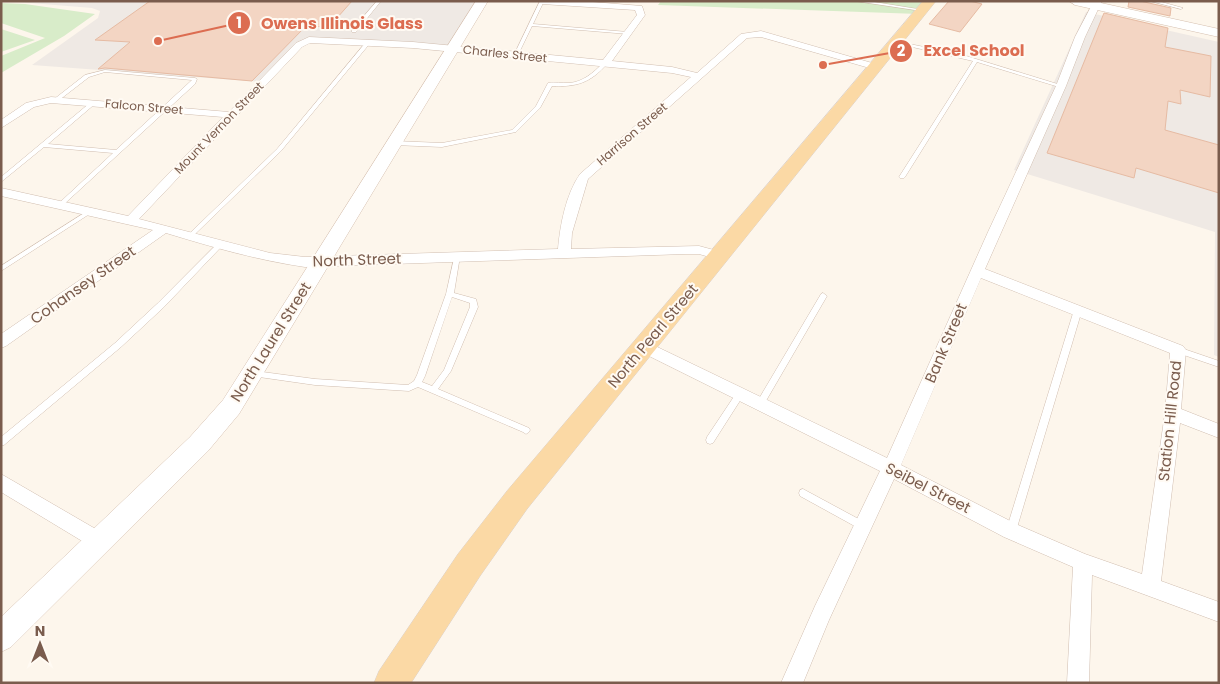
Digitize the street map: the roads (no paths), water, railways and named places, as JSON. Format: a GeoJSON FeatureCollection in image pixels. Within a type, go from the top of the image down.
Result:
{"type":"FeatureCollection","features":[{"type":"Feature","properties":{"kind":"main road","name":"North Pearl Street"},"geometry":{"type":"LineString","coordinates":[[391,683],[494,530],[926,6]]}},
{"type":"Feature","properties":{"kind":"street","name":"North Laurel Street"},"geometry":{"type":"LineString","coordinates":[[1,637],[219,423],[252,373],[482,1]]}},
{"type":"Feature","properties":{"kind":"street"},"geometry":{"type":"LineString","coordinates":[[542,1],[640,8],[641,15],[605,64]]}},
{"type":"Feature","properties":{"kind":"street"},"geometry":{"type":"LineString","coordinates":[[1076,1],[1097,3],[1219,33]]}},
{"type":"Feature","properties":{"kind":"street","name":"Bank Street"},"geometry":{"type":"LineString","coordinates":[[792,683],[822,613],[916,414],[977,270],[1061,86],[1080,37],[1097,3]]}},
{"type":"Feature","properties":{"kind":"street","name":"Harrison Street"},"geometry":{"type":"LineString","coordinates":[[564,254],[566,233],[580,183],[584,177],[748,34],[760,34],[876,67]]}},
{"type":"Feature","properties":{"kind":"street","name":"Charles Street"},"geometry":{"type":"LineString","coordinates":[[312,39],[516,55],[672,70],[698,76]]}},
{"type":"Feature","properties":{"kind":"street","name":"Mount Vernon Street"},"geometry":{"type":"LineString","coordinates":[[130,220],[299,45],[312,39]]}},
{"type":"Feature","properties":{"kind":"street","name":"Falcon Street"},"geometry":{"type":"LineString","coordinates":[[1,125],[30,105],[40,101],[56,100],[232,115]]}},
{"type":"Feature","properties":{"kind":"street","name":"North Street"},"geometry":{"type":"LineString","coordinates":[[1,192],[164,228],[220,245],[305,262],[685,250],[699,250],[720,256]]}},
{"type":"Feature","properties":{"kind":"street","name":"Cohansey Street"},"geometry":{"type":"LineString","coordinates":[[1,342],[164,228]]}},
{"type":"Feature","properties":{"kind":"street","name":"Station Hill Road"},"geometry":{"type":"LineString","coordinates":[[977,270],[1178,350],[1173,413],[1150,588]]}},
{"type":"Feature","properties":{"kind":"street","name":"Seibel Street"},"geometry":{"type":"LineString","coordinates":[[644,347],[890,468],[1011,531],[1083,562],[1219,612]]}},
{"type":"Feature","properties":{"kind":"street"},"geometry":{"type":"LineString","coordinates":[[1173,413],[1219,431]]}},
{"type":"Feature","properties":{"kind":"street"},"geometry":{"type":"LineString","coordinates":[[1,482],[99,541]]}},
{"type":"Feature","properties":{"kind":"street"},"geometry":{"type":"LineString","coordinates":[[1078,683],[1083,562]]}},
{"type":"Feature","properties":{"kind":"lane"},"geometry":{"type":"LineString","coordinates":[[354,31],[379,1]]}},
{"type":"Feature","properties":{"kind":"lane"},"geometry":{"type":"LineString","coordinates":[[516,55],[542,1]]}},
{"type":"Feature","properties":{"kind":"lane"},"geometry":{"type":"LineString","coordinates":[[857,1],[926,6]]}},
{"type":"Feature","properties":{"kind":"lane"},"geometry":{"type":"LineString","coordinates":[[1152,1],[1181,8]]}},
{"type":"Feature","properties":{"kind":"lane"},"geometry":{"type":"LineString","coordinates":[[531,25],[628,33]]}},
{"type":"Feature","properties":{"kind":"lane"},"geometry":{"type":"LineString","coordinates":[[190,236],[279,150],[369,42]]}},
{"type":"Feature","properties":{"kind":"lane"},"geometry":{"type":"LineString","coordinates":[[897,42],[976,61],[1061,86]]}},
{"type":"Feature","properties":{"kind":"lane"},"geometry":{"type":"LineString","coordinates":[[902,176],[976,61]]}},
{"type":"Feature","properties":{"kind":"lane"},"geometry":{"type":"LineString","coordinates":[[394,143],[442,145],[514,131],[538,107],[550,84],[585,82],[592,78],[605,64]]}},
{"type":"Feature","properties":{"kind":"lane"},"geometry":{"type":"LineString","coordinates":[[56,100],[87,76],[105,71],[195,79],[193,83],[60,205]]}},
{"type":"Feature","properties":{"kind":"lane"},"geometry":{"type":"LineString","coordinates":[[1,180],[94,103]]}},
{"type":"Feature","properties":{"kind":"lane"},"geometry":{"type":"LineString","coordinates":[[42,145],[118,152]]}},
{"type":"Feature","properties":{"kind":"lane"},"geometry":{"type":"LineString","coordinates":[[1,269],[89,212]]}},
{"type":"Feature","properties":{"kind":"lane"},"geometry":{"type":"LineString","coordinates":[[1,442],[118,346],[162,305],[220,245]]}},
{"type":"Feature","properties":{"kind":"lane"},"geometry":{"type":"LineString","coordinates":[[252,373],[315,382],[409,388],[417,383],[450,294],[457,256]]}},
{"type":"Feature","properties":{"kind":"lane"},"geometry":{"type":"LineString","coordinates":[[433,390],[447,371],[474,307],[474,302],[450,294]]}},
{"type":"Feature","properties":{"kind":"lane"},"geometry":{"type":"LineString","coordinates":[[760,404],[824,296]]}},
{"type":"Feature","properties":{"kind":"lane"},"geometry":{"type":"LineString","coordinates":[[1011,531],[1078,310]]}},
{"type":"Feature","properties":{"kind":"lane"},"geometry":{"type":"LineString","coordinates":[[1178,350],[1219,364]]}},
{"type":"Feature","properties":{"kind":"lane"},"geometry":{"type":"LineString","coordinates":[[417,383],[526,430]]}},
{"type":"Feature","properties":{"kind":"lane"},"geometry":{"type":"LineString","coordinates":[[710,440],[740,394]]}},
{"type":"Feature","properties":{"kind":"lane"},"geometry":{"type":"LineString","coordinates":[[803,494],[863,526]]}},
{"type":"Feature","properties":{"kind":"place","name":"Owens Illinois Glass"},"geometry":{"type":"Point","coordinates":[158,41]}},
{"type":"Feature","properties":{"kind":"place","name":"Excel School"},"geometry":{"type":"Point","coordinates":[823,65]}}]}
